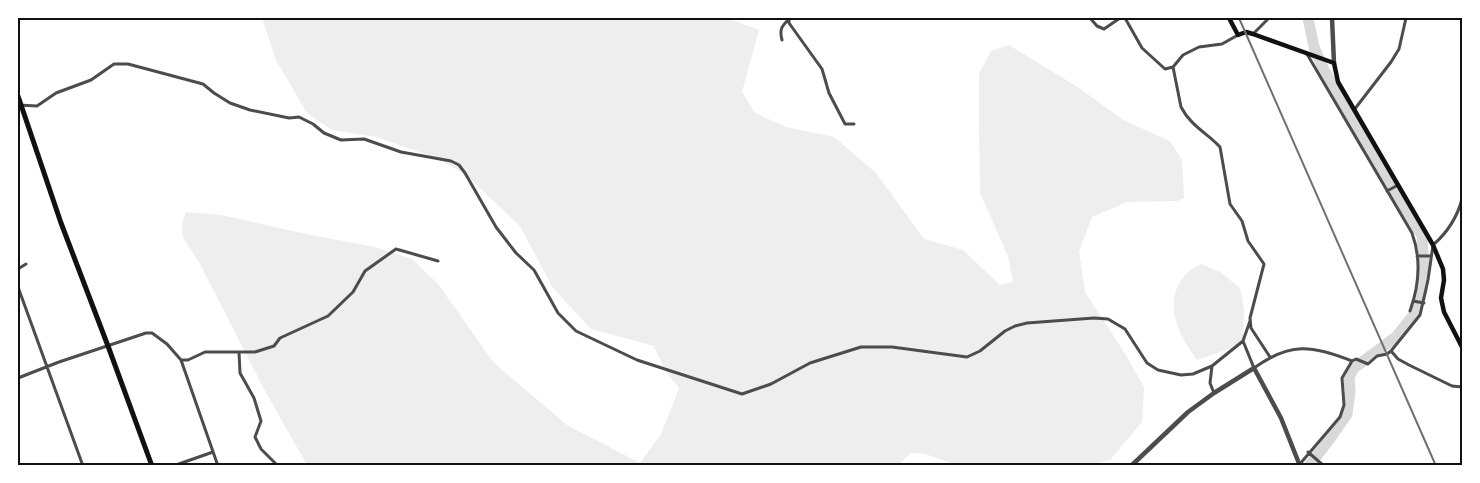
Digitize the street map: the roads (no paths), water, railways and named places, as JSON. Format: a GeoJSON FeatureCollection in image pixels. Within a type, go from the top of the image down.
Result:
{"type":"FeatureCollection","features":[{"type":"Feature","properties":{"kind":"main road"},"geometry":{"type":"LineString","coordinates":[[1229,18],[1238,35],[1246,32],[1253,34],[1334,63],[1338,82],[1432,245],[1443,270],[1444,280],[1441,298],[1444,312],[1462,348]]}},
{"type":"Feature","properties":{"kind":"main road"},"geometry":{"type":"LineString","coordinates":[[18,96],[19,105],[61,223],[152,466]]}},
{"type":"Feature","properties":{"kind":"street"},"geometry":{"type":"LineString","coordinates":[[782,40],[781,28],[789,18]]}},
{"type":"Feature","properties":{"kind":"street"},"geometry":{"type":"LineString","coordinates":[[789,18],[789,23],[822,69],[829,93],[845,124],[854,124]]}},
{"type":"Feature","properties":{"kind":"street"},"geometry":{"type":"LineString","coordinates":[[1090,18],[1097,26],[1104,29],[1120,18]]}},
{"type":"Feature","properties":{"kind":"street"},"geometry":{"type":"LineString","coordinates":[[1125,18],[1142,48],[1165,69],[1173,67],[1183,55],[1199,47],[1222,44],[1238,35]]}},
{"type":"Feature","properties":{"kind":"street"},"geometry":{"type":"LineString","coordinates":[[1253,34],[1269,18]]}},
{"type":"Feature","properties":{"kind":"street"},"geometry":{"type":"LineString","coordinates":[[1332,18],[1334,63]]}},
{"type":"Feature","properties":{"kind":"street"},"geometry":{"type":"LineString","coordinates":[[1354,110],[1391,62],[1398,49],[1406,18]]}},
{"type":"Feature","properties":{"kind":"street"},"geometry":{"type":"LineString","coordinates":[[1308,54],[1388,191],[1417,246],[1417,281],[1414,301],[1410,311]]}},
{"type":"Feature","properties":{"kind":"street"},"geometry":{"type":"LineString","coordinates":[[19,105],[37,106],[56,93],[91,80],[114,64],[128,64],[203,84],[230,103],[250,110],[289,118],[299,117],[334,137],[351,140],[364,139],[401,152],[451,161],[459,165],[465,173],[496,227],[516,253],[534,270],[558,313],[576,331],[637,360],[742,394],[771,384],[810,363],[861,347],[892,347],[967,357],[980,351],[1005,331],[1015,326],[1027,323],[1094,318],[1108,319],[1125,329],[1147,363],[1158,370],[1181,375],[1193,374],[1212,366],[1243,340],[1250,321]]}},
{"type":"Feature","properties":{"kind":"street"},"geometry":{"type":"LineString","coordinates":[[1173,67],[1181,107],[1201,132],[1220,147],[1230,204],[1242,221],[1248,241],[1264,264],[1251,309],[1250,321],[1251,328],[1270,357]]}},
{"type":"Feature","properties":{"kind":"street"},"geometry":{"type":"LineString","coordinates":[[1388,191],[1398,185]]}},
{"type":"Feature","properties":{"kind":"street"},"geometry":{"type":"LineString","coordinates":[[1130,466],[1188,412],[1270,357],[1298,348],[1326,352],[1352,361],[1358,359],[1368,364],[1377,356],[1391,351],[1420,315],[1432,245],[1442,237],[1454,222],[1462,199]]}},
{"type":"Feature","properties":{"kind":"street"},"geometry":{"type":"LineString","coordinates":[[181,360],[195,357],[205,352],[255,352],[274,346],[280,338],[328,316],[353,292],[364,271],[396,249],[438,261]]}},
{"type":"Feature","properties":{"kind":"street"},"geometry":{"type":"LineString","coordinates":[[1418,256],[1430,256]]}},
{"type":"Feature","properties":{"kind":"street"},"geometry":{"type":"LineString","coordinates":[[18,269],[26,264]]}},
{"type":"Feature","properties":{"kind":"street"},"geometry":{"type":"LineString","coordinates":[[18,287],[83,466]]}},
{"type":"Feature","properties":{"kind":"street"},"geometry":{"type":"LineString","coordinates":[[1414,301],[1423,303]]}},
{"type":"Feature","properties":{"kind":"street"},"geometry":{"type":"LineString","coordinates":[[18,378],[152,332],[167,344],[181,360],[218,466]]}},
{"type":"Feature","properties":{"kind":"street"},"geometry":{"type":"LineString","coordinates":[[1243,340],[1254,368],[1281,418],[1299,464]]}},
{"type":"Feature","properties":{"kind":"street"},"geometry":{"type":"LineString","coordinates":[[1391,351],[1398,359],[1452,386],[1462,387]]}},
{"type":"Feature","properties":{"kind":"street"},"geometry":{"type":"LineString","coordinates":[[239,352],[240,373],[254,398],[261,421],[255,437],[261,449],[278,466]]}},
{"type":"Feature","properties":{"kind":"street"},"geometry":{"type":"LineString","coordinates":[[1299,464],[1340,417],[1344,406],[1342,378],[1352,361]]}},
{"type":"Feature","properties":{"kind":"street"},"geometry":{"type":"LineString","coordinates":[[1212,366],[1210,383],[1214,393]]}},
{"type":"Feature","properties":{"kind":"street"},"geometry":{"type":"LineString","coordinates":[[173,466],[213,452]]}},
{"type":"Feature","properties":{"kind":"street"},"geometry":{"type":"LineString","coordinates":[[1308,452],[1324,466]]}},
{"type":"Feature","properties":{"kind":"waterway"},"geometry":{"type":"LineString","coordinates":[[1308,18],[1314,47],[1324,70],[1392,188],[1422,235],[1424,267],[1422,292],[1416,312],[1396,337],[1354,368],[1349,377],[1350,392],[1347,414],[1309,466]]}},
{"type":"Feature","properties":{"kind":"railway"},"geometry":{"type":"LineString","coordinates":[[1239,18],[1436,466]]}}]}
